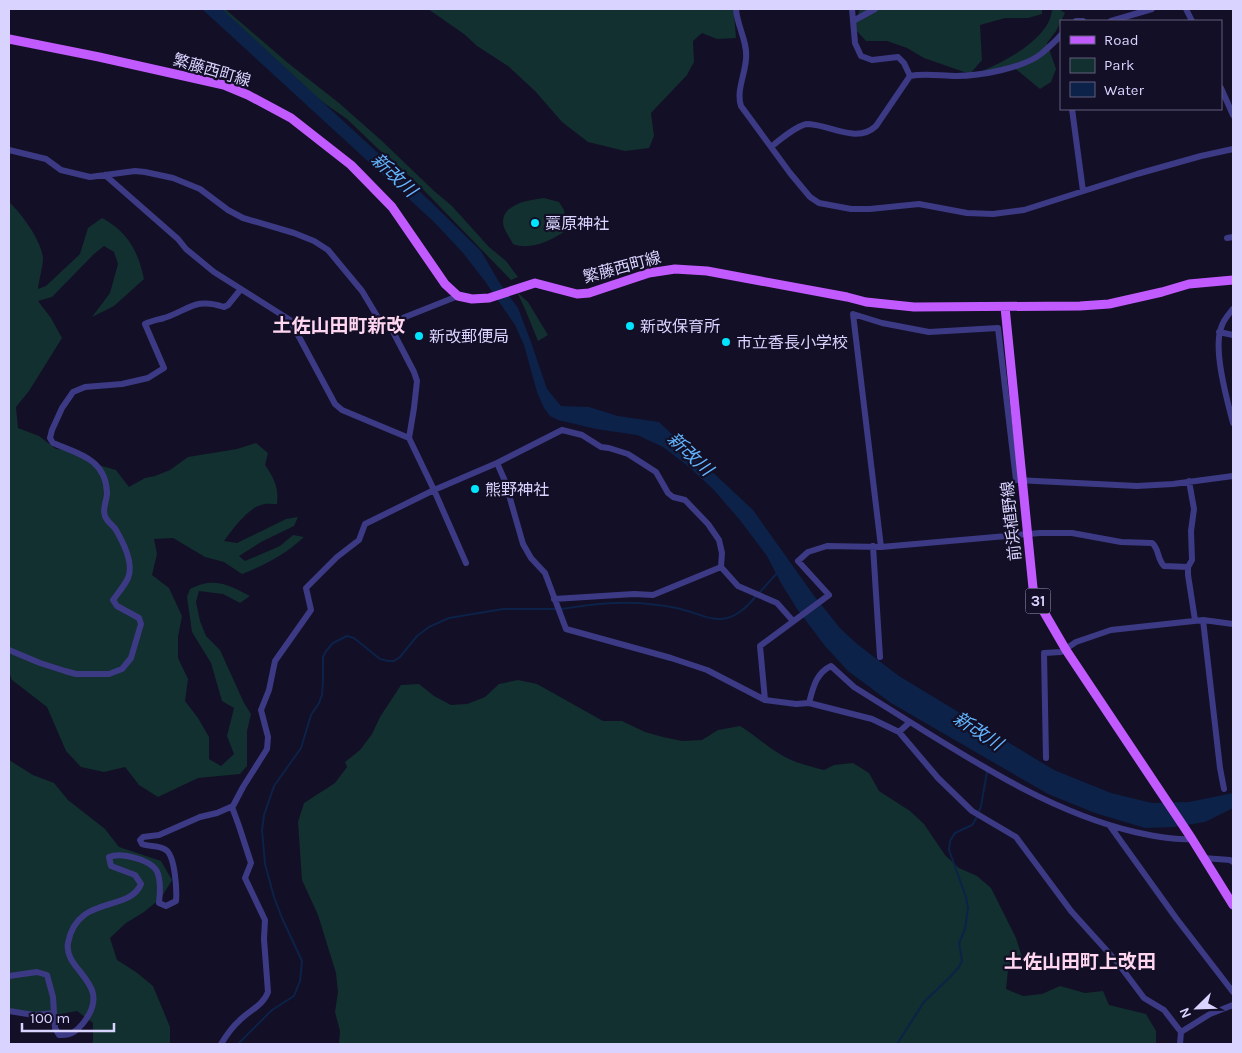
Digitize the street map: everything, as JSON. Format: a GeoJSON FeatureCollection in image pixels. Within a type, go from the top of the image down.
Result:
{"type":"FeatureCollection","features":[{"type":"Feature","properties":{"kind":"main road","name":"繁藤西町線"},"geometry":{"type":"LineString","coordinates":[[9,39],[99,57],[224,86],[248,95],[291,118],[351,165],[392,207],[445,284],[458,296],[472,299],[489,298],[535,284],[577,294],[589,293],[649,273],[690,269],[866,302],[914,307],[1005,307]]}},
{"type":"Feature","properties":{"kind":"main road"},"geometry":{"type":"LineString","coordinates":[[1005,307],[1109,304],[1189,284],[1233,280]]}},
{"type":"Feature","properties":{"kind":"main road","name":"前浜植野線"},"geometry":{"type":"LineString","coordinates":[[1005,307],[1026,534],[1033,588],[1041,607],[1066,650],[1233,905]]}},
{"type":"Feature","properties":{"kind":"street"},"geometry":{"type":"LineString","coordinates":[[736,9],[737,21],[746,45],[746,58],[738,98],[747,116],[810,197],[819,203],[870,209],[919,204],[967,213],[993,214],[1024,210],[1201,156],[1233,149]]}},
{"type":"Feature","properties":{"kind":"street"},"geometry":{"type":"LineString","coordinates":[[852,9],[855,43],[861,56],[872,60],[898,57],[904,63],[910,76]]}},
{"type":"Feature","properties":{"kind":"street"},"geometry":{"type":"LineString","coordinates":[[853,21],[875,9]]}},
{"type":"Feature","properties":{"kind":"street"},"geometry":{"type":"LineString","coordinates":[[1114,20],[1152,9]]}},
{"type":"Feature","properties":{"kind":"street"},"geometry":{"type":"LineString","coordinates":[[771,147],[792,131],[806,124],[860,135],[872,130],[876,126],[910,76],[917,74],[964,75],[1005,69],[1040,55],[1060,36]]}},
{"type":"Feature","properties":{"kind":"street"},"geometry":{"type":"LineString","coordinates":[[1222,90],[1233,115]]}},
{"type":"Feature","properties":{"kind":"street"},"geometry":{"type":"LineString","coordinates":[[1072,110],[1083,192]]}},
{"type":"Feature","properties":{"kind":"street"},"geometry":{"type":"LineString","coordinates":[[9,150],[46,159],[61,170],[90,178],[145,172],[173,178],[200,189],[228,210],[243,218],[314,241],[328,250],[362,291],[382,324],[389,324],[458,296]]}},
{"type":"Feature","properties":{"kind":"street"},"geometry":{"type":"LineString","coordinates":[[105,175],[178,239],[186,250],[214,272],[290,320],[335,404],[342,410],[409,438]]}},
{"type":"Feature","properties":{"kind":"street"},"geometry":{"type":"LineString","coordinates":[[9,650],[40,663],[76,674],[109,674],[122,669],[131,658],[141,624],[139,618],[117,606],[113,600],[128,578],[130,570],[127,556],[117,531],[104,513],[107,485],[102,471],[94,462],[53,443],[50,438],[52,430],[72,392],[85,387],[122,384],[148,378],[164,368],[145,324],[202,303],[224,307],[228,305],[241,289]]}},
{"type":"Feature","properties":{"kind":"street"},"geometry":{"type":"LineString","coordinates":[[1233,309],[1224,320],[1218,338],[1223,387],[1233,423]]}},
{"type":"Feature","properties":{"kind":"street"},"geometry":{"type":"LineString","coordinates":[[881,547],[853,314],[882,323],[930,332],[998,328],[1016,480],[1137,486],[1173,484],[1233,476]]}},
{"type":"Feature","properties":{"kind":"street"},"geometry":{"type":"LineString","coordinates":[[389,324],[414,372],[416,381],[409,438],[466,564]]}},
{"type":"Feature","properties":{"kind":"street"},"geometry":{"type":"LineString","coordinates":[[1220,332],[1233,335]]}},
{"type":"Feature","properties":{"kind":"street"},"geometry":{"type":"LineString","coordinates":[[9,976],[37,972],[47,975],[53,997],[55,1028],[59,1036],[67,1036],[77,1030],[86,1020],[92,1006],[93,993],[88,980],[69,952],[68,943],[74,927],[84,914],[135,894],[141,884],[135,875],[111,866],[109,857],[115,854],[122,855],[152,866],[158,872],[160,903],[166,906],[176,901],[177,890],[174,867],[169,852],[164,848],[142,844],[140,840],[143,837],[159,835],[200,817],[232,807],[267,749],[268,737],[261,710],[269,690],[275,661],[311,610],[306,588],[337,557],[359,540],[365,524],[434,490],[497,463],[562,430],[582,435],[601,447],[628,454],[656,472],[668,493],[673,497],[684,500],[708,524],[719,540],[722,553],[721,567],[738,586],[777,603],[793,621]]}},
{"type":"Feature","properties":{"kind":"street"},"geometry":{"type":"LineString","coordinates":[[497,463],[505,480],[523,544],[531,558],[545,573],[566,629],[707,670],[764,700],[796,704],[809,703],[872,719],[899,732],[938,778],[972,811],[1016,837],[1066,905],[1117,962],[1144,998],[1164,1010],[1181,1032],[1180,1044]]}},
{"type":"Feature","properties":{"kind":"street"},"geometry":{"type":"LineString","coordinates":[[1189,481],[1194,509],[1191,531],[1192,560],[1188,567],[1188,575],[1195,620]]}},
{"type":"Feature","properties":{"kind":"street"},"geometry":{"type":"LineString","coordinates":[[764,700],[760,646],[829,594],[798,562],[808,552],[828,546],[881,547],[1026,534],[1072,533],[1122,542],[1152,543],[1155,545],[1160,562],[1164,566],[1188,567]]}},
{"type":"Feature","properties":{"kind":"street"},"geometry":{"type":"LineString","coordinates":[[873,546],[880,657]]}},
{"type":"Feature","properties":{"kind":"street"},"geometry":{"type":"LineString","coordinates":[[554,599],[615,594],[653,595],[721,567]]}},
{"type":"Feature","properties":{"kind":"street"},"geometry":{"type":"LineString","coordinates":[[1046,758],[1044,654],[1066,650],[1076,642],[1111,630],[1195,620],[1233,624]]}},
{"type":"Feature","properties":{"kind":"street"},"geometry":{"type":"LineString","coordinates":[[1203,620],[1224,788]]}},
{"type":"Feature","properties":{"kind":"street"},"geometry":{"type":"LineString","coordinates":[[809,703],[815,680],[825,669],[831,666],[854,687],[1017,786],[1066,809],[1110,826],[1174,840],[1189,837]]}},
{"type":"Feature","properties":{"kind":"street"},"geometry":{"type":"LineString","coordinates":[[899,732],[910,722]]}},
{"type":"Feature","properties":{"kind":"street"},"geometry":{"type":"LineString","coordinates":[[221,1044],[239,1020],[261,1004],[268,992],[264,939],[265,920],[245,878],[251,863],[232,807]]}},
{"type":"Feature","properties":{"kind":"street"},"geometry":{"type":"LineString","coordinates":[[1110,826],[1176,918],[1233,992]]}},
{"type":"Feature","properties":{"kind":"street"},"geometry":{"type":"LineString","coordinates":[[1203,858],[1230,860],[1233,862]]}},
{"type":"Feature","properties":{"kind":"street"},"geometry":{"type":"LineString","coordinates":[[1181,1032],[1210,1014],[1233,1005]]}},
{"type":"Feature","properties":{"kind":"street"},"geometry":{"type":"LineString","coordinates":[[9,1011],[34,1015],[54,1014]]}},
{"type":"Feature","properties":{"kind":"green space"},"geometry":{"type":"Polygon","coordinates":[[[209,9],[225,9],[288,63],[339,103],[452,206],[489,247],[506,261],[518,277],[511,280],[412,178],[395,165],[347,119],[324,103],[209,9]]]}},
{"type":"Feature","properties":{"kind":"green space"},"geometry":{"type":"Polygon","coordinates":[[[428,9],[732,9],[734,12],[736,38],[717,39],[702,33],[693,41],[694,62],[687,75],[651,113],[654,136],[649,148],[625,151],[588,142],[562,122],[535,91],[508,66],[477,46],[464,34],[428,9]]]}},
{"type":"Feature","properties":{"kind":"green space"},"geometry":{"type":"Polygon","coordinates":[[[860,9],[1042,9],[1042,14],[1028,18],[1005,18],[980,25],[982,60],[970,74],[924,58],[907,48],[887,41],[866,41],[854,28],[860,9]]]}},
{"type":"Feature","properties":{"kind":"green space"},"geometry":{"type":"Polygon","coordinates":[[[1052,9],[1059,9],[1065,13],[1056,31],[1047,43],[1056,69],[1051,82],[1040,89],[1017,70],[1010,67],[979,72],[1024,48],[1044,30],[1050,20],[1052,9]]]}},
{"type":"Feature","properties":{"kind":"green space","name":"藁原神社"},"geometry":{"type":"Polygon","coordinates":[[[544,198],[559,202],[564,210],[567,230],[548,241],[534,245],[520,246],[513,244],[503,225],[504,216],[519,204],[544,198]]]}},
{"type":"Feature","properties":{"kind":"green space"},"geometry":{"type":"Polygon","coordinates":[[[9,202],[20,213],[39,243],[43,262],[38,289],[46,286],[80,254],[88,228],[102,218],[111,223],[131,243],[139,260],[144,279],[114,306],[92,317],[110,293],[118,264],[114,252],[104,246],[52,297],[38,301],[51,318],[62,338],[29,391],[16,407],[18,428],[39,436],[56,449],[78,450],[95,464],[116,470],[129,487],[145,478],[170,470],[188,457],[237,449],[256,443],[268,453],[265,465],[275,483],[277,504],[263,504],[250,511],[240,520],[224,541],[237,543],[286,519],[298,517],[294,526],[261,542],[239,556],[245,561],[280,546],[293,535],[304,537],[290,549],[275,558],[242,574],[224,562],[205,557],[173,538],[154,539],[157,554],[152,575],[169,588],[182,616],[178,637],[178,658],[188,679],[185,701],[209,737],[209,759],[221,766],[234,754],[227,736],[234,708],[222,701],[211,663],[192,632],[187,597],[190,589],[206,583],[227,585],[250,596],[240,603],[223,594],[199,591],[196,602],[200,621],[206,636],[220,650],[244,703],[251,714],[247,731],[247,766],[240,774],[198,778],[158,797],[139,785],[125,767],[104,772],[81,767],[66,751],[47,707],[12,680],[9,672],[9,202]]]}},
{"type":"Feature","properties":{"kind":"green space"},"geometry":{"type":"Polygon","coordinates":[[[517,292],[528,302],[548,335],[538,341],[525,309],[517,292]]]}},
{"type":"Feature","properties":{"kind":"green space"},"geometry":{"type":"Polygon","coordinates":[[[518,680],[537,684],[603,721],[622,721],[645,732],[663,737],[682,741],[702,740],[718,730],[740,726],[776,752],[802,764],[824,770],[834,765],[853,763],[869,773],[879,791],[910,811],[924,824],[945,855],[959,868],[977,876],[991,888],[1016,938],[1022,957],[1008,970],[1006,989],[1023,996],[1042,994],[1060,986],[1085,993],[1103,991],[1109,1005],[1146,1014],[1156,1031],[1156,1044],[339,1044],[340,1031],[335,1012],[338,992],[336,973],[318,915],[302,880],[298,822],[304,803],[335,783],[347,767],[345,762],[360,750],[372,734],[380,717],[401,685],[419,684],[434,696],[451,705],[467,704],[485,697],[499,684],[518,680]]]}},
{"type":"Feature","properties":{"kind":"green space"},"geometry":{"type":"Polygon","coordinates":[[[9,760],[33,775],[54,783],[68,800],[105,829],[119,847],[161,861],[172,880],[161,898],[144,912],[126,923],[110,938],[117,960],[153,986],[170,1027],[170,1044],[90,1044],[93,1042],[93,1023],[77,1011],[38,1018],[9,1008],[9,760]]]}},
{"type":"Feature","properties":{"kind":"water","name":"新改川"},"geometry":{"type":"Polygon","coordinates":[[[202,9],[222,9],[431,202],[481,251],[499,282],[518,308],[547,389],[561,406],[589,407],[618,416],[659,422],[753,510],[815,597],[840,628],[857,644],[899,676],[1054,770],[1111,793],[1152,803],[1189,802],[1233,793],[1233,808],[1205,822],[1174,827],[1145,828],[1095,813],[1048,794],[891,703],[848,671],[825,646],[797,609],[767,556],[739,519],[713,489],[688,466],[663,447],[637,435],[596,429],[558,420],[550,416],[537,392],[524,345],[515,325],[463,253],[434,222],[202,9]]]}},
{"type":"Feature","properties":{"kind":"waterway"},"geometry":{"type":"LineString","coordinates":[[759,593],[778,572]]}},
{"type":"Feature","properties":{"kind":"waterway"},"geometry":{"type":"LineString","coordinates":[[561,609],[609,603],[633,603],[674,607],[707,617],[721,619],[732,617],[745,608],[756,596]]}},
{"type":"Feature","properties":{"kind":"waterway"},"geometry":{"type":"LineString","coordinates":[[238,1044],[272,1010],[294,996],[300,981],[302,961],[274,897],[265,864],[262,830],[264,815],[274,786],[301,748],[311,715],[322,695],[323,657],[326,651],[333,643],[347,636],[354,638],[380,659],[394,661],[400,657],[417,636],[429,627],[449,618],[503,609],[556,609]]}},
{"type":"Feature","properties":{"kind":"waterway"},"geometry":{"type":"LineString","coordinates":[[897,1044],[924,1002],[950,977],[962,961],[959,943],[965,929],[968,908],[966,897],[949,850],[950,841],[955,833],[972,825],[977,817],[981,806],[987,772]]}},
{"type":"Feature","properties":{"kind":"place","name":"藁原神社"},"geometry":{"type":"Point","coordinates":[535,223]}},
{"type":"Feature","properties":{"kind":"place","name":"新改保育所"},"geometry":{"type":"Point","coordinates":[630,326]}},
{"type":"Feature","properties":{"kind":"place","name":"新改郵便局"},"geometry":{"type":"Point","coordinates":[419,336]}},
{"type":"Feature","properties":{"kind":"place","name":"市立香長小学校"},"geometry":{"type":"Point","coordinates":[726,342]}},
{"type":"Feature","properties":{"kind":"place","name":"熊野神社"},"geometry":{"type":"Point","coordinates":[475,489]}},
{"type":"Feature","properties":{"kind":"district","name":"土佐山田町新改"},"geometry":{"type":"Point","coordinates":[339,326]}},
{"type":"Feature","properties":{"kind":"district","name":"土佐山田町上改田"},"geometry":{"type":"Point","coordinates":[1080,962]}}]}
